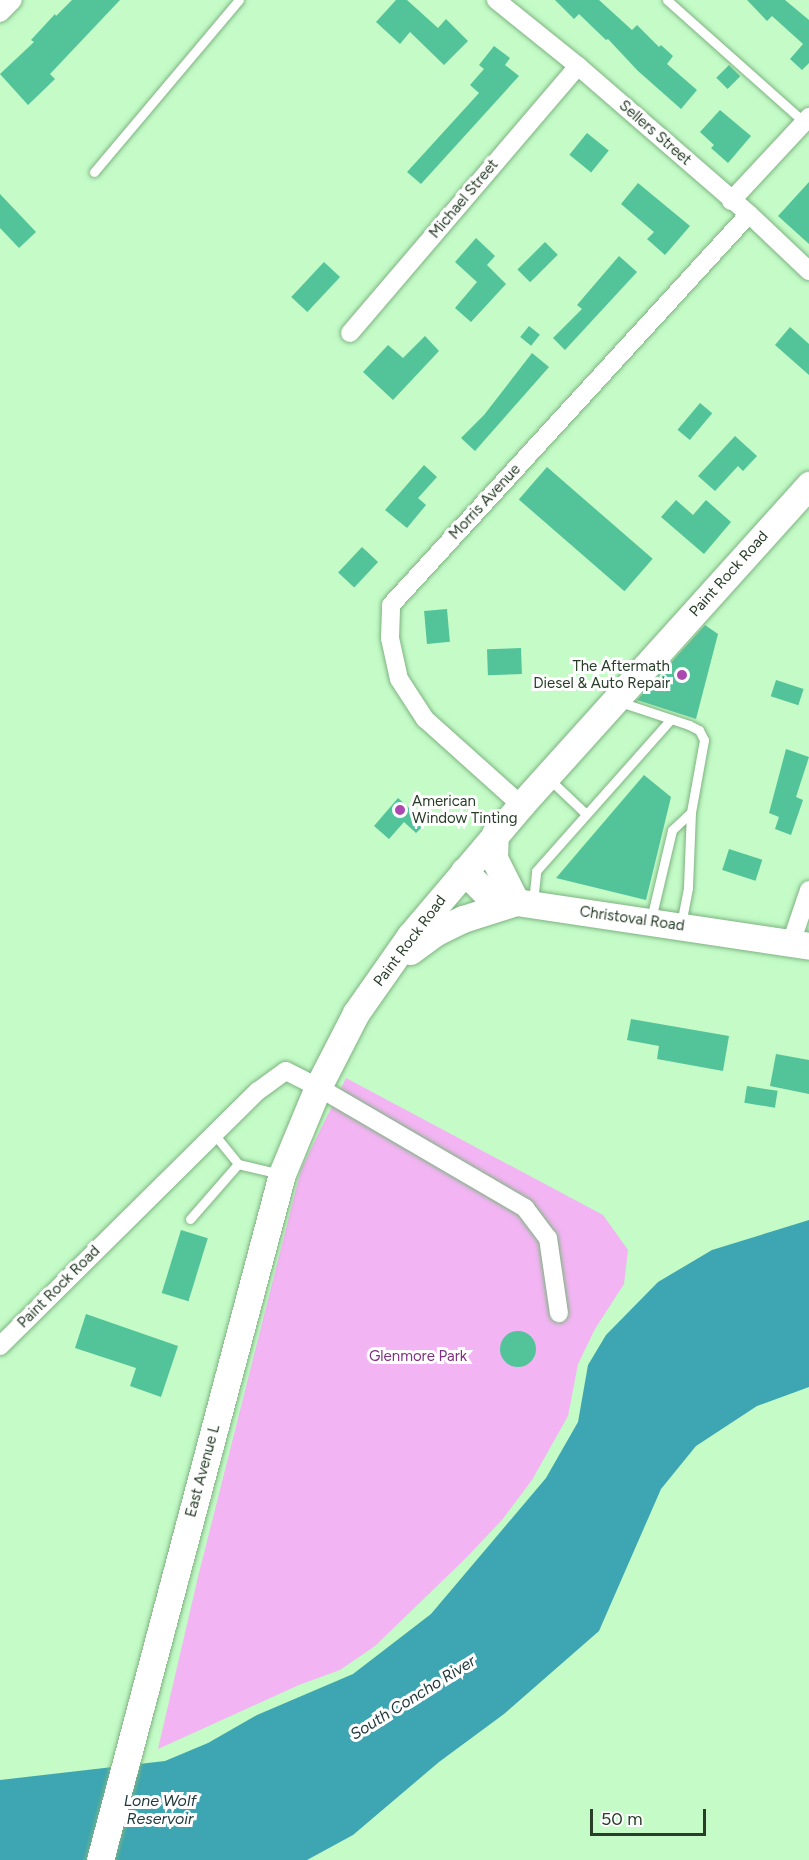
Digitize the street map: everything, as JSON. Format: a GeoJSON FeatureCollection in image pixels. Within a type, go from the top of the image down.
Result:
{"type":"FeatureCollection","features":[{"type":"Feature","properties":{"kind":"main road","name":"Paint Rock Road"},"geometry":{"type":"LineString","coordinates":[[318,1087],[356,1012],[390,964],[495,834],[809,486]]}},
{"type":"Feature","properties":{"kind":"main road"},"geometry":{"type":"LineString","coordinates":[[390,964],[436,932],[464,919],[524,903],[494,858],[495,834]]}},
{"type":"Feature","properties":{"kind":"main road","name":"Christoval Road"},"geometry":{"type":"LineString","coordinates":[[464,872],[486,894],[524,903],[800,944]]}},
{"type":"Feature","properties":{"kind":"main road","name":"East Avenue L"},"geometry":{"type":"LineString","coordinates":[[100,1860],[282,1174],[318,1087]]}},
{"type":"Feature","properties":{"kind":"street"},"geometry":{"type":"LineString","coordinates":[[0,13],[13,0]]}},
{"type":"Feature","properties":{"kind":"street","name":"Sellers Street"},"geometry":{"type":"LineString","coordinates":[[498,0],[749,214],[809,271]]}},
{"type":"Feature","properties":{"kind":"street","name":"Michael Street"},"geometry":{"type":"LineString","coordinates":[[350,333],[578,66]]}},
{"type":"Feature","properties":{"kind":"street"},"geometry":{"type":"LineString","coordinates":[[732,201],[807,119]]}},
{"type":"Feature","properties":{"kind":"street","name":"Morris Avenue"},"geometry":{"type":"LineString","coordinates":[[521,805],[425,719],[405,689],[399,679],[390,638],[391,605],[749,214]]}},
{"type":"Feature","properties":{"kind":"street"},"geometry":{"type":"LineString","coordinates":[[800,944],[809,890]]}},
{"type":"Feature","properties":{"kind":"street","name":"Paint Rock Road"},"geometry":{"type":"LineString","coordinates":[[0,1346],[258,1091],[286,1071],[318,1087]]}},
{"type":"Feature","properties":{"kind":"street"},"geometry":{"type":"LineString","coordinates":[[318,1087],[525,1208],[548,1238],[559,1313]]}},
{"type":"Feature","properties":{"kind":"lane"},"geometry":{"type":"LineString","coordinates":[[94,172],[239,0]]}},
{"type":"Feature","properties":{"kind":"lane"},"geometry":{"type":"LineString","coordinates":[[667,0],[807,119]]}},
{"type":"Feature","properties":{"kind":"lane"},"geometry":{"type":"LineString","coordinates":[[615,700],[699,730],[704,740],[692,812],[688,888],[681,926]]}},
{"type":"Feature","properties":{"kind":"lane"},"geometry":{"type":"LineString","coordinates":[[524,903],[536,871],[585,813],[671,719]]}},
{"type":"Feature","properties":{"kind":"lane"},"geometry":{"type":"LineString","coordinates":[[547,776],[585,813]]}},
{"type":"Feature","properties":{"kind":"lane"},"geometry":{"type":"LineString","coordinates":[[650,922],[661,868],[672,830],[692,812]]}},
{"type":"Feature","properties":{"kind":"lane"},"geometry":{"type":"LineString","coordinates":[[214,1134],[238,1164],[282,1174]]}},
{"type":"Feature","properties":{"kind":"lane"},"geometry":{"type":"LineString","coordinates":[[190,1219],[238,1164]]}},
{"type":"Feature","properties":{"kind":"green space","name":"Glenmore Park"},"geometry":{"type":"Polygon","coordinates":[[[346,1078],[603,1215],[628,1250],[624,1284],[595,1329],[578,1364],[568,1416],[532,1480],[502,1520],[465,1559],[375,1646],[340,1670],[299,1685],[158,1749],[198,1577],[301,1169],[346,1078]]]}},
{"type":"Feature","properties":{"kind":"water"},"geometry":{"type":"Polygon","coordinates":[[[809,1220],[809,1387],[757,1406],[696,1446],[661,1489],[599,1631],[504,1714],[439,1762],[353,1835],[307,1860],[0,1860],[0,1780],[165,1761],[208,1743],[257,1715],[353,1674],[431,1614],[546,1478],[578,1422],[588,1365],[606,1335],[658,1282],[712,1250],[809,1220]]]}},
{"type":"Feature","properties":{"kind":"building"},"geometry":{"type":"Polygon","coordinates":[[[72,0],[120,0],[50,74],[55,79],[28,105],[0,74],[34,42],[31,40],[55,14],[56,16],[72,0]]]}},
{"type":"Feature","properties":{"kind":"building"},"geometry":{"type":"Polygon","coordinates":[[[396,0],[407,0],[438,28],[446,19],[468,41],[444,65],[410,32],[400,44],[376,22],[396,0]]]}},
{"type":"Feature","properties":{"kind":"building"},"geometry":{"type":"Polygon","coordinates":[[[555,0],[599,0],[632,30],[637,25],[659,47],[661,45],[673,56],[667,64],[697,90],[681,109],[638,71],[608,39],[606,40],[579,14],[574,19],[555,0]]]}},
{"type":"Feature","properties":{"kind":"building"},"geometry":{"type":"Polygon","coordinates":[[[747,0],[785,0],[809,20],[809,63],[802,70],[790,59],[803,44],[772,16],[767,21],[747,0]]]}},
{"type":"Feature","properties":{"kind":"building"},"geometry":{"type":"Polygon","coordinates":[[[494,46],[510,58],[505,65],[519,76],[421,184],[407,172],[479,93],[470,85],[484,69],[479,65],[494,46]]]}},
{"type":"Feature","properties":{"kind":"building"},"geometry":{"type":"Polygon","coordinates":[[[729,65],[740,76],[728,89],[716,78],[729,65]]]}},
{"type":"Feature","properties":{"kind":"building"},"geometry":{"type":"Polygon","coordinates":[[[720,110],[751,136],[728,163],[711,148],[714,145],[700,132],[720,110]]]}},
{"type":"Feature","properties":{"kind":"building"},"geometry":{"type":"Polygon","coordinates":[[[587,133],[609,151],[591,172],[569,155],[587,133]]]}},
{"type":"Feature","properties":{"kind":"building"},"geometry":{"type":"Polygon","coordinates":[[[809,182],[809,244],[778,216],[809,182]]]}},
{"type":"Feature","properties":{"kind":"building"},"geometry":{"type":"Polygon","coordinates":[[[638,183],[690,226],[665,255],[647,239],[654,232],[621,204],[638,183]]]}},
{"type":"Feature","properties":{"kind":"building"},"geometry":{"type":"Polygon","coordinates":[[[0,194],[36,232],[19,248],[0,228],[0,194]]]}},
{"type":"Feature","properties":{"kind":"building"},"geometry":{"type":"Polygon","coordinates":[[[476,238],[495,256],[487,265],[506,284],[471,322],[455,308],[477,282],[455,262],[476,238]]]}},
{"type":"Feature","properties":{"kind":"building"},"geometry":{"type":"Polygon","coordinates":[[[545,242],[558,255],[530,282],[517,270],[545,242]]]}},
{"type":"Feature","properties":{"kind":"building"},"geometry":{"type":"Polygon","coordinates":[[[619,256],[637,272],[565,350],[553,338],[582,309],[577,305],[619,256]]]}},
{"type":"Feature","properties":{"kind":"building"},"geometry":{"type":"Polygon","coordinates":[[[324,262],[340,277],[307,312],[291,297],[324,262]]]}},
{"type":"Feature","properties":{"kind":"building"},"geometry":{"type":"Polygon","coordinates":[[[529,326],[540,335],[531,346],[520,337],[529,326]]]}},
{"type":"Feature","properties":{"kind":"building"},"geometry":{"type":"Polygon","coordinates":[[[790,327],[809,344],[809,375],[775,345],[790,327]]]}},
{"type":"Feature","properties":{"kind":"building"},"geometry":{"type":"Polygon","coordinates":[[[425,336],[439,351],[393,400],[363,372],[388,345],[403,358],[425,336]]]}},
{"type":"Feature","properties":{"kind":"building"},"geometry":{"type":"Polygon","coordinates":[[[532,353],[549,367],[475,451],[461,438],[484,415],[532,353]]]}},
{"type":"Feature","properties":{"kind":"building"},"geometry":{"type":"Polygon","coordinates":[[[700,403],[712,413],[690,440],[678,430],[700,403]]]}},
{"type":"Feature","properties":{"kind":"building"},"geometry":{"type":"Polygon","coordinates":[[[735,436],[757,456],[743,471],[738,466],[715,491],[698,476],[735,436]]]}},
{"type":"Feature","properties":{"kind":"building"},"geometry":{"type":"Polygon","coordinates":[[[424,465],[437,477],[418,498],[426,505],[407,528],[385,510],[424,465]]]}},
{"type":"Feature","properties":{"kind":"building"},"geometry":{"type":"Polygon","coordinates":[[[547,467],[653,559],[624,591],[519,499],[547,467]]]}},
{"type":"Feature","properties":{"kind":"building"},"geometry":{"type":"Polygon","coordinates":[[[676,500],[693,515],[706,500],[731,522],[704,554],[661,517],[676,500]]]}},
{"type":"Feature","properties":{"kind":"building"},"geometry":{"type":"Polygon","coordinates":[[[362,547],[378,562],[354,588],[338,573],[362,547]]]}},
{"type":"Feature","properties":{"kind":"building"},"geometry":{"type":"Polygon","coordinates":[[[447,609],[450,642],[427,644],[424,611],[447,609]]]}},
{"type":"Feature","properties":{"kind":"building","name":"The Aftermath Diesel & Auto Repair"},"geometry":{"type":"Polygon","coordinates":[[[705,625],[718,634],[696,719],[637,700],[705,625]]]}},
{"type":"Feature","properties":{"kind":"building"},"geometry":{"type":"Polygon","coordinates":[[[521,648],[522,674],[488,675],[487,649],[521,648]]]}},
{"type":"Feature","properties":{"kind":"building"},"geometry":{"type":"Polygon","coordinates":[[[776,680],[804,689],[798,705],[771,696],[776,680]]]}},
{"type":"Feature","properties":{"kind":"building"},"geometry":{"type":"Polygon","coordinates":[[[786,749],[809,757],[796,797],[803,800],[791,835],[775,829],[779,817],[769,813],[786,749]]]}},
{"type":"Feature","properties":{"kind":"building"},"geometry":{"type":"Polygon","coordinates":[[[644,775],[671,797],[646,900],[556,878],[644,775]]]}},
{"type":"Feature","properties":{"kind":"building","name":"American Window Tinting"},"geometry":{"type":"Polygon","coordinates":[[[398,798],[426,823],[416,833],[404,822],[389,839],[374,826],[398,798]]]}},
{"type":"Feature","properties":{"kind":"building"},"geometry":{"type":"Polygon","coordinates":[[[729,849],[762,860],[755,881],[722,870],[729,849]]]}},
{"type":"Feature","properties":{"kind":"building"},"geometry":{"type":"Polygon","coordinates":[[[631,1019],[729,1036],[723,1071],[657,1059],[659,1046],[627,1040],[631,1019]]]}},
{"type":"Feature","properties":{"kind":"building"},"geometry":{"type":"Polygon","coordinates":[[[776,1054],[809,1060],[809,1094],[770,1086],[776,1054]]]}},
{"type":"Feature","properties":{"kind":"building"},"geometry":{"type":"Polygon","coordinates":[[[747,1086],[778,1091],[775,1108],[744,1103],[747,1086]]]}},
{"type":"Feature","properties":{"kind":"building"},"geometry":{"type":"Polygon","coordinates":[[[181,1230],[208,1238],[188,1301],[162,1293],[181,1230]]]}},
{"type":"Feature","properties":{"kind":"building"},"geometry":{"type":"Polygon","coordinates":[[[86,1314],[178,1346],[161,1397],[130,1386],[136,1368],[75,1348],[86,1314]]]}},
{"type":"Feature","properties":{"kind":"building"},"geometry":{"type":"Polygon","coordinates":[[[518,1331],[531,1336],[536,1349],[531,1362],[518,1367],[505,1362],[500,1349],[505,1336],[518,1331]]]}},
{"type":"Feature","properties":{"kind":"place","name":"The Aftermath Diesel & Auto Repair"},"geometry":{"type":"Point","coordinates":[682,675]}},
{"type":"Feature","properties":{"kind":"place","name":"American Window Tinting"},"geometry":{"type":"Point","coordinates":[400,810]}},
{"type":"Feature","properties":{"kind":"water label","name":"South Concho River"},"geometry":{"type":"Point","coordinates":[413,1698]}},
{"type":"Feature","properties":{"kind":"water label","name":"Lone Wolf Reservoir"},"geometry":{"type":"Point","coordinates":[160,1810]}}]}
